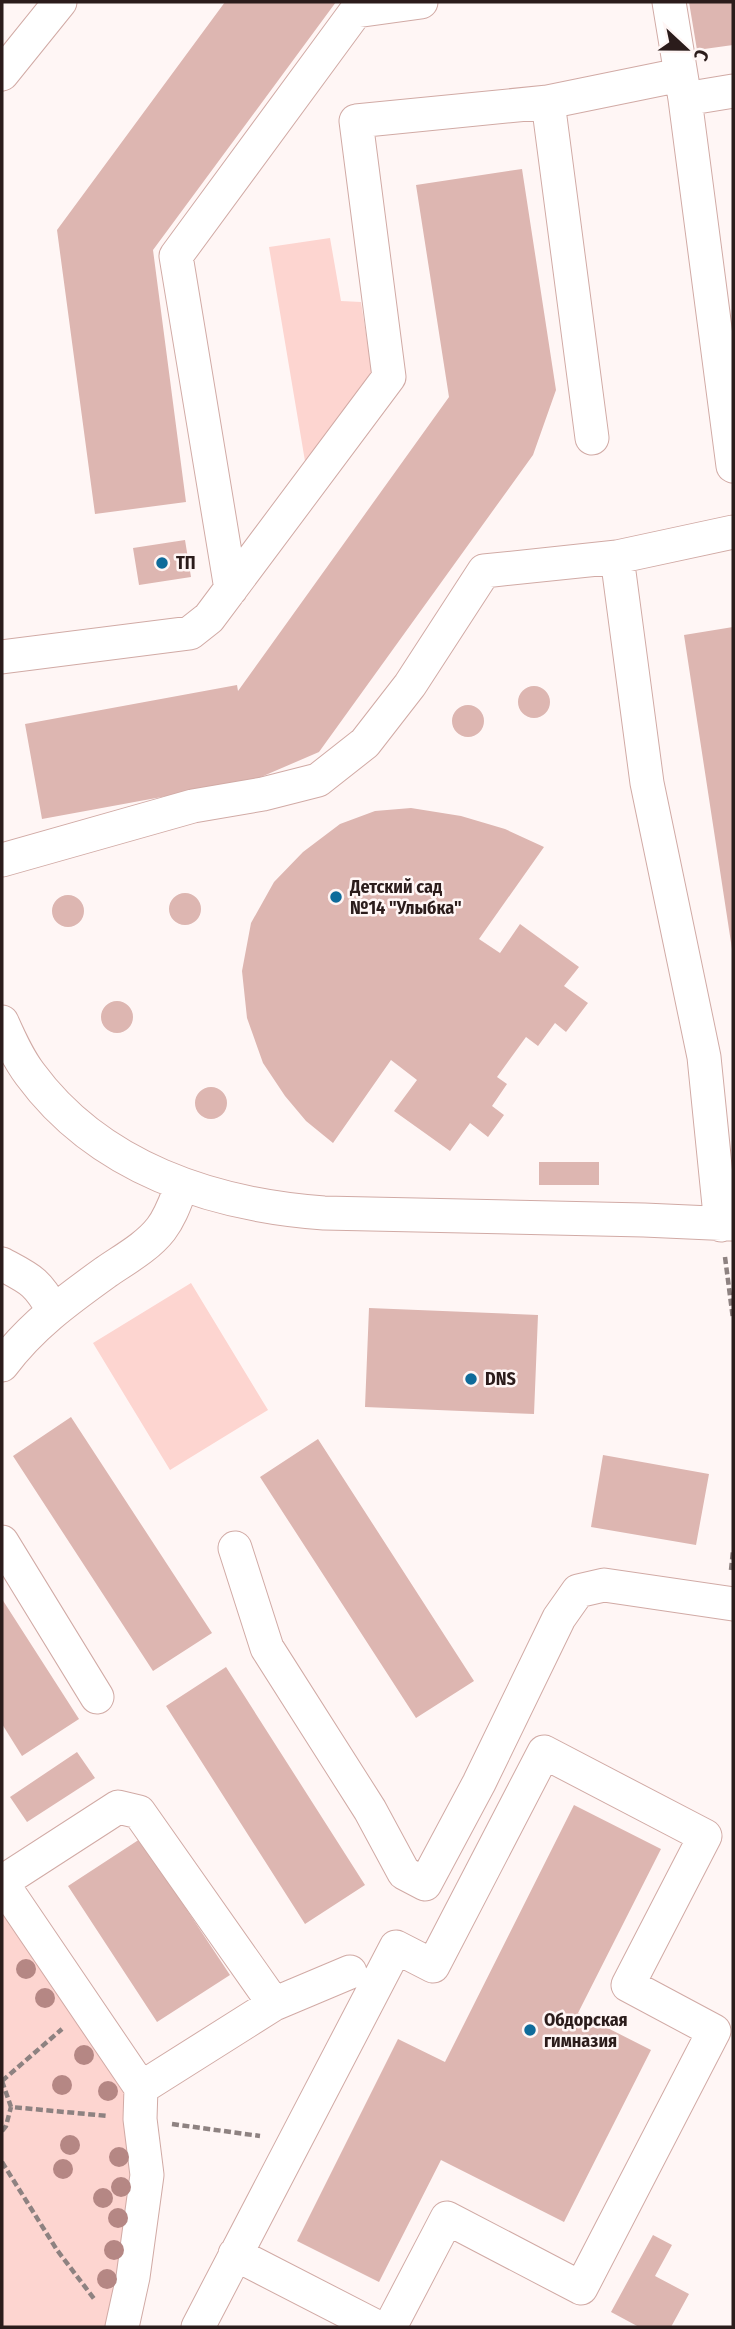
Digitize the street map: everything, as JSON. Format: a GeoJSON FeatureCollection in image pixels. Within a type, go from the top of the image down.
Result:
{"type":"FeatureCollection","features":[{"type":"Feature","properties":{"kind":"street"},"geometry":{"type":"LineString","coordinates":[[2,74],[60,2]]}},
{"type":"Feature","properties":{"kind":"street"},"geometry":{"type":"LineString","coordinates":[[231,589],[176,256],[356,11],[421,2]]}},
{"type":"Feature","properties":{"kind":"street"},"geometry":{"type":"LineString","coordinates":[[669,2],[683,87],[733,466]]}},
{"type":"Feature","properties":{"kind":"street"},"geometry":{"type":"LineString","coordinates":[[2,657],[190,632],[209,618],[389,377],[356,121],[683,87],[733,91]]}},
{"type":"Feature","properties":{"kind":"street"},"geometry":{"type":"LineString","coordinates":[[548,102],[592,438]]}},
{"type":"Feature","properties":{"kind":"street"},"geometry":{"type":"LineString","coordinates":[[2,860],[193,806],[263,794],[318,780],[365,743],[410,685],[484,571],[617,557],[733,532]]}},
{"type":"Feature","properties":{"kind":"street"},"geometry":{"type":"LineString","coordinates":[[2,1022],[30,1073],[60,1109],[89,1133],[148,1171],[182,1185],[248,1205],[324,1213],[727,1224],[718,1054],[648,783],[617,557]]}},
{"type":"Feature","properties":{"kind":"street"},"geometry":{"type":"LineString","coordinates":[[2,1365],[33,1327],[145,1245],[161,1229],[172,1212],[182,1185]]}},
{"type":"Feature","properties":{"kind":"street"},"geometry":{"type":"LineString","coordinates":[[2,1264],[33,1281],[53,1310]]}},
{"type":"Feature","properties":{"kind":"street"},"geometry":{"type":"LineString","coordinates":[[2,1542],[97,1697]]}},
{"type":"Feature","properties":{"kind":"street"},"geometry":{"type":"LineString","coordinates":[[235,1548],[267,1648],[357,1790],[404,1873],[425,1884],[479,1783],[559,1618],[578,1591],[604,1585],[733,1604]]}},
{"type":"Feature","properties":{"kind":"street"},"geometry":{"type":"LineString","coordinates":[[198,2327],[396,1947],[433,1966],[544,1752],[705,1836],[628,1985],[724,2038],[581,2288],[447,2218],[390,2327]]}},
{"type":"Feature","properties":{"kind":"street"},"geometry":{"type":"LineString","coordinates":[[110,2316],[133,2277],[147,2175],[139,2119],[141,2088],[2,1883],[118,1807],[139,1812],[274,2004]]}},
{"type":"Feature","properties":{"kind":"street"},"geometry":{"type":"LineString","coordinates":[[141,2088],[274,2004],[350,1972]]}},
{"type":"Feature","properties":{"kind":"street"},"geometry":{"type":"LineString","coordinates":[[235,2254],[377,2327]]}},
{"type":"Feature","properties":{"kind":"path"},"geometry":{"type":"LineString","coordinates":[[727,1224],[733,1318]]}},
{"type":"Feature","properties":{"kind":"path"},"geometry":{"type":"LineString","coordinates":[[2,2081],[88,2009]]}},
{"type":"Feature","properties":{"kind":"path"},"geometry":{"type":"LineString","coordinates":[[2,2131],[11,2107]]}},
{"type":"Feature","properties":{"kind":"path"},"geometry":{"type":"LineString","coordinates":[[2,2162],[57,2250],[110,2316]]}},
{"type":"Feature","properties":{"kind":"shaded area"},"geometry":{"type":"Polygon","coordinates":[[[330,238],[341,301],[361,302],[374,385],[307,473],[269,247],[330,238]]]}},
{"type":"Feature","properties":{"kind":"shaded area"},"geometry":{"type":"Polygon","coordinates":[[[191,1283],[268,1410],[170,1470],[93,1343],[191,1283]]]}},
{"type":"Feature","properties":{"kind":"shaded area"},"geometry":{"type":"Polygon","coordinates":[[[2,1910],[130,2100],[141,2174],[115,2327],[2,2327],[2,1910]]]}},
{"type":"Feature","properties":{"kind":"building"},"geometry":{"type":"Polygon","coordinates":[[[225,2],[336,2],[153,250],[186,502],[95,514],[57,230],[225,2]]]}},
{"type":"Feature","properties":{"kind":"building"},"geometry":{"type":"Polygon","coordinates":[[[689,2],[733,2],[733,45],[697,50],[689,2]]]}},
{"type":"Feature","properties":{"kind":"building"},"geometry":{"type":"Polygon","coordinates":[[[522,169],[556,390],[533,455],[319,752],[254,780],[42,819],[25,724],[237,685],[238,691],[449,397],[416,185],[522,169]]]}},
{"type":"Feature","properties":{"kind":"building","name":"ТП"},"geometry":{"type":"Polygon","coordinates":[[[185,540],[191,577],[139,585],[133,548],[185,540]]]}},
{"type":"Feature","properties":{"kind":"building"},"geometry":{"type":"Polygon","coordinates":[[[733,627],[733,949],[732,949],[684,635],[733,627]]]}},
{"type":"Feature","properties":{"kind":"building"},"geometry":{"type":"Polygon","coordinates":[[[534,686],[545,691],[550,702],[545,713],[534,718],[523,713],[518,702],[523,691],[534,686]]]}},
{"type":"Feature","properties":{"kind":"building"},"geometry":{"type":"Polygon","coordinates":[[[468,705],[479,710],[484,721],[479,732],[468,737],[457,732],[452,721],[457,710],[468,705]]]}},
{"type":"Feature","properties":{"kind":"building"},"geometry":{"type":"Polygon","coordinates":[[[411,808],[461,816],[505,829],[544,847],[479,939],[500,953],[520,924],[579,967],[564,986],[588,1003],[566,1032],[555,1023],[538,1046],[526,1037],[497,1077],[507,1084],[492,1106],[504,1115],[488,1137],[470,1123],[450,1151],[394,1111],[417,1080],[391,1060],[333,1143],[306,1121],[285,1096],[263,1063],[247,1018],[242,971],[251,923],[274,882],[303,852],[340,824],[375,811],[411,808]]]}},
{"type":"Feature","properties":{"kind":"building"},"geometry":{"type":"Polygon","coordinates":[[[185,893],[196,898],[201,909],[196,920],[185,925],[174,920],[169,909],[174,898],[185,893]]]}},
{"type":"Feature","properties":{"kind":"building"},"geometry":{"type":"Polygon","coordinates":[[[68,895],[79,900],[84,911],[79,922],[68,927],[57,922],[52,911],[57,900],[68,895]]]}},
{"type":"Feature","properties":{"kind":"building"},"geometry":{"type":"Polygon","coordinates":[[[117,1001],[128,1006],[133,1017],[128,1028],[117,1033],[106,1028],[101,1017],[106,1006],[117,1001]]]}},
{"type":"Feature","properties":{"kind":"building"},"geometry":{"type":"Polygon","coordinates":[[[211,1087],[222,1092],[227,1103],[222,1114],[211,1119],[200,1114],[195,1103],[200,1092],[211,1087]]]}},
{"type":"Feature","properties":{"kind":"building"},"geometry":{"type":"Polygon","coordinates":[[[539,1162],[599,1162],[599,1185],[539,1185],[539,1162]]]}},
{"type":"Feature","properties":{"kind":"building"},"geometry":{"type":"Polygon","coordinates":[[[369,1308],[538,1315],[534,1414],[365,1407],[369,1308]]]}},
{"type":"Feature","properties":{"kind":"building"},"geometry":{"type":"Polygon","coordinates":[[[71,1417],[212,1633],[153,1671],[13,1456],[71,1417]]]}},
{"type":"Feature","properties":{"kind":"building"},"geometry":{"type":"Polygon","coordinates":[[[318,1439],[474,1681],[416,1718],[260,1477],[318,1439]]]}},
{"type":"Feature","properties":{"kind":"building"},"geometry":{"type":"Polygon","coordinates":[[[603,1455],[709,1474],[696,1545],[591,1527],[603,1455]]]}},
{"type":"Feature","properties":{"kind":"building"},"geometry":{"type":"Polygon","coordinates":[[[2,1599],[79,1719],[22,1756],[2,1724],[2,1599]]]}},
{"type":"Feature","properties":{"kind":"building"},"geometry":{"type":"Polygon","coordinates":[[[226,1667],[365,1885],[305,1924],[166,1706],[226,1667]]]}},
{"type":"Feature","properties":{"kind":"building"},"geometry":{"type":"Polygon","coordinates":[[[77,1752],[95,1778],[27,1822],[10,1797],[77,1752]]]}},
{"type":"Feature","properties":{"kind":"building"},"geometry":{"type":"Polygon","coordinates":[[[574,1805],[661,1849],[578,2013],[651,2050],[564,2222],[441,2160],[379,2282],[297,2241],[398,2039],[445,2062],[574,1805]]]}},
{"type":"Feature","properties":{"kind":"building"},"geometry":{"type":"Polygon","coordinates":[[[140,1839],[230,1975],[157,2022],[68,1886],[140,1839]]]}},
{"type":"Feature","properties":{"kind":"building"},"geometry":{"type":"Polygon","coordinates":[[[653,2235],[672,2245],[655,2276],[689,2294],[671,2327],[639,2327],[611,2312],[653,2235]]]}},
{"type":"Feature","properties":{"kind":"place","name":"ТП"},"geometry":{"type":"Point","coordinates":[162,563]}},
{"type":"Feature","properties":{"kind":"place","name":"Детский сад №14 \"Улыбка\""},"geometry":{"type":"Point","coordinates":[336,897]}},
{"type":"Feature","properties":{"kind":"place","name":"DNS"},"geometry":{"type":"Point","coordinates":[471,1379]}},
{"type":"Feature","properties":{"kind":"place","name":"Обдорская гимназия"},"geometry":{"type":"Point","coordinates":[530,2030]}}]}
